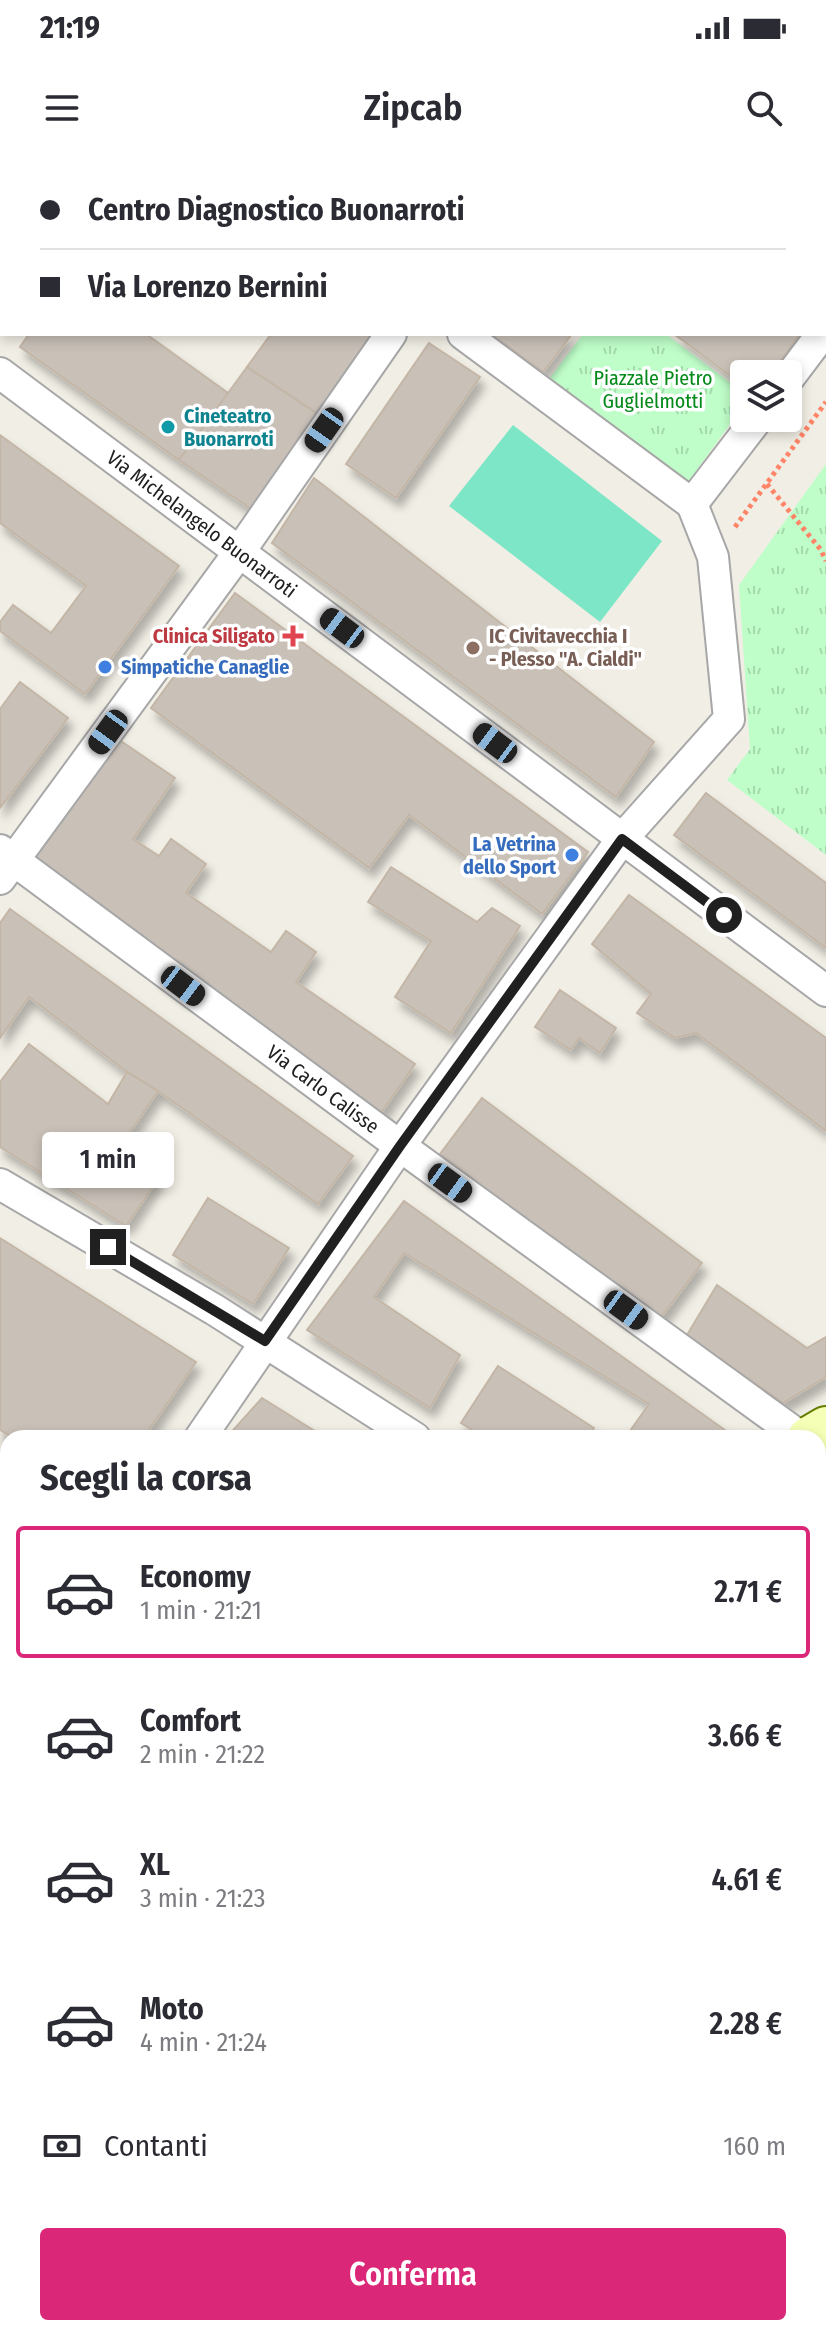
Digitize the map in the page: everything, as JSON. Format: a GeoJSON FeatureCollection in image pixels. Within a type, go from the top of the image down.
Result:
{"type":"FeatureCollection","features":[{"type":"Feature","properties":{"kind":"street"},"geometry":{"type":"LineString","coordinates":[[5,863],[240,551],[390,336]]}},
{"type":"Feature","properties":{"kind":"street"},"geometry":{"type":"LineString","coordinates":[[205,1430],[400,1146],[622,839],[729,719],[713,557],[692,504],[466,336]]}},
{"type":"Feature","properties":{"kind":"street"},"geometry":{"type":"LineString","coordinates":[[802,360],[820,336]]}},
{"type":"Feature","properties":{"kind":"street","name":"Via Michelangelo Buonarroti"},"geometry":{"type":"LineString","coordinates":[[0,373],[826,991]]}},
{"type":"Feature","properties":{"kind":"street"},"geometry":{"type":"LineString","coordinates":[[692,504],[747,432]]}},
{"type":"Feature","properties":{"kind":"street","name":"Via Carlo Calisse"},"geometry":{"type":"LineString","coordinates":[[5,863],[791,1430]]}},
{"type":"Feature","properties":{"kind":"street"},"geometry":{"type":"LineString","coordinates":[[0,1184],[265,1341],[403,1430]]}},
{"type":"Feature","properties":{"kind":"path"},"geometry":{"type":"LineString","coordinates":[[713,557],[826,402]]}},
{"type":"Feature","properties":{"kind":"path"},"geometry":{"type":"LineString","coordinates":[[767,484],[821,550],[826,561]]}},
{"type":"Feature","properties":{"kind":"green space","name":"Piazzale Pietro Guglielmotti"},"geometry":{"type":"Polygon","coordinates":[[[581,336],[669,336],[730,382],[730,424],[688,482],[549,379],[581,336]]]}},
{"type":"Feature","properties":{"kind":"green space"},"geometry":{"type":"Polygon","coordinates":[[[513,425],[662,541],[600,622],[449,506],[513,425]]]}},
{"type":"Feature","properties":{"kind":"green space"},"geometry":{"type":"Polygon","coordinates":[[[826,464],[826,855],[727,780],[750,749],[739,585],[826,464]]]}},
{"type":"Feature","properties":{"kind":"building","name":"Cineteatro Buonarroti"},"geometry":{"type":"Polygon","coordinates":[[[28,336],[149,336],[228,393],[179,460],[20,347],[28,336]]]}},
{"type":"Feature","properties":{"kind":"building"},"geometry":{"type":"Polygon","coordinates":[[[270,336],[379,336],[322,417],[247,367],[270,336]]]}},
{"type":"Feature","properties":{"kind":"building"},"geometry":{"type":"Polygon","coordinates":[[[494,336],[570,336],[543,372],[494,336]]]}},
{"type":"Feature","properties":{"kind":"building"},"geometry":{"type":"Polygon","coordinates":[[[677,336],[799,336],[781,360],[730,360],[730,376],[677,336]]]}},
{"type":"Feature","properties":{"kind":"building"},"geometry":{"type":"Polygon","coordinates":[[[429,343],[480,377],[396,498],[346,464],[429,343]]]}},
{"type":"Feature","properties":{"kind":"building"},"geometry":{"type":"Polygon","coordinates":[[[247,367],[322,417],[254,511],[179,460],[247,367]]]}},
{"type":"Feature","properties":{"kind":"building"},"geometry":{"type":"Polygon","coordinates":[[[0,435],[179,566],[85,694],[0,631],[0,622],[13,605],[51,633],[86,586],[0,523],[0,435]]]}},
{"type":"Feature","properties":{"kind":"building"},"geometry":{"type":"Polygon","coordinates":[[[314,478],[654,742],[616,797],[272,543],[314,478]]]}},
{"type":"Feature","properties":{"kind":"building"},"geometry":{"type":"Polygon","coordinates":[[[235,593],[588,852],[542,914],[409,815],[369,868],[151,708],[235,593]]]}},
{"type":"Feature","properties":{"kind":"building"},"geometry":{"type":"Polygon","coordinates":[[[20,682],[68,718],[0,808],[0,709],[20,682]]]}},
{"type":"Feature","properties":{"kind":"building"},"geometry":{"type":"Polygon","coordinates":[[[115,737],[175,778],[133,839],[159,856],[171,839],[206,864],[186,893],[271,952],[286,931],[316,952],[296,982],[415,1064],[381,1113],[25,866],[115,737]]]}},
{"type":"Feature","properties":{"kind":"building"},"geometry":{"type":"Polygon","coordinates":[[[706,793],[826,883],[826,948],[674,835],[706,793]]]}},
{"type":"Feature","properties":{"kind":"building"},"geometry":{"type":"Polygon","coordinates":[[[391,867],[477,922],[492,908],[520,926],[451,1033],[395,997],[431,941],[368,902],[391,867]]]}},
{"type":"Feature","properties":{"kind":"building"},"geometry":{"type":"Polygon","coordinates":[[[629,895],[826,1038],[826,1131],[696,1033],[675,1038],[637,1013],[651,994],[592,944],[629,895]]]}},
{"type":"Feature","properties":{"kind":"building"},"geometry":{"type":"Polygon","coordinates":[[[10,909],[353,1156],[318,1204],[127,1072],[29,997],[0,1038],[0,923],[10,909]]]}},
{"type":"Feature","properties":{"kind":"building"},"geometry":{"type":"Polygon","coordinates":[[[560,990],[616,1028],[600,1053],[579,1038],[571,1050],[535,1027],[560,990]]]}},
{"type":"Feature","properties":{"kind":"building"},"geometry":{"type":"Polygon","coordinates":[[[29,1044],[108,1104],[127,1072],[158,1091],[121,1145],[158,1179],[126,1226],[0,1147],[0,1082],[29,1044]]]}},
{"type":"Feature","properties":{"kind":"building"},"geometry":{"type":"Polygon","coordinates":[[[482,1098],[702,1263],[659,1320],[440,1154],[482,1098]]]}},
{"type":"Feature","properties":{"kind":"building"},"geometry":{"type":"Polygon","coordinates":[[[208,1198],[289,1248],[253,1304],[173,1255],[208,1198]]]}},
{"type":"Feature","properties":{"kind":"building"},"geometry":{"type":"Polygon","coordinates":[[[404,1201],[725,1430],[631,1430],[649,1404],[404,1253],[374,1297],[460,1355],[430,1408],[307,1330],[404,1201]]]}},
{"type":"Feature","properties":{"kind":"building"},"geometry":{"type":"Polygon","coordinates":[[[0,1238],[196,1362],[149,1430],[0,1430],[0,1238]]]}},
{"type":"Feature","properties":{"kind":"building"},"geometry":{"type":"Polygon","coordinates":[[[717,1285],[807,1348],[826,1337],[826,1377],[783,1403],[687,1335],[717,1285]]]}},
{"type":"Feature","properties":{"kind":"building"},"geometry":{"type":"Polygon","coordinates":[[[498,1366],[594,1428],[472,1430],[461,1423],[498,1366]]]}},
{"type":"Feature","properties":{"kind":"building"},"geometry":{"type":"Polygon","coordinates":[[[262,1398],[313,1430],[233,1430],[262,1398]]]}},
{"type":"Feature","properties":{"kind":"place","name":"Cineteatro Buonarroti"},"geometry":{"type":"Point","coordinates":[168,427]}},
{"type":"Feature","properties":{"kind":"place","name":"Clinica Siligato"},"geometry":{"type":"Point","coordinates":[293,636]}},
{"type":"Feature","properties":{"kind":"place","name":"IC Civitavecchia I - Plesso \"A. Cialdi\""},"geometry":{"type":"Point","coordinates":[473,648]}},
{"type":"Feature","properties":{"kind":"place","name":"Simpatiche Canaglie"},"geometry":{"type":"Point","coordinates":[105,667]}},
{"type":"Feature","properties":{"kind":"place","name":"La Vetrina dello Sport"},"geometry":{"type":"Point","coordinates":[572,855]}},
{"type":"Feature","properties":{"kind":"route"},"geometry":{"type":"LineString","coordinates":[[108,1247],[265,1341],[400,1146],[622,839],[724,915]]}}]}
